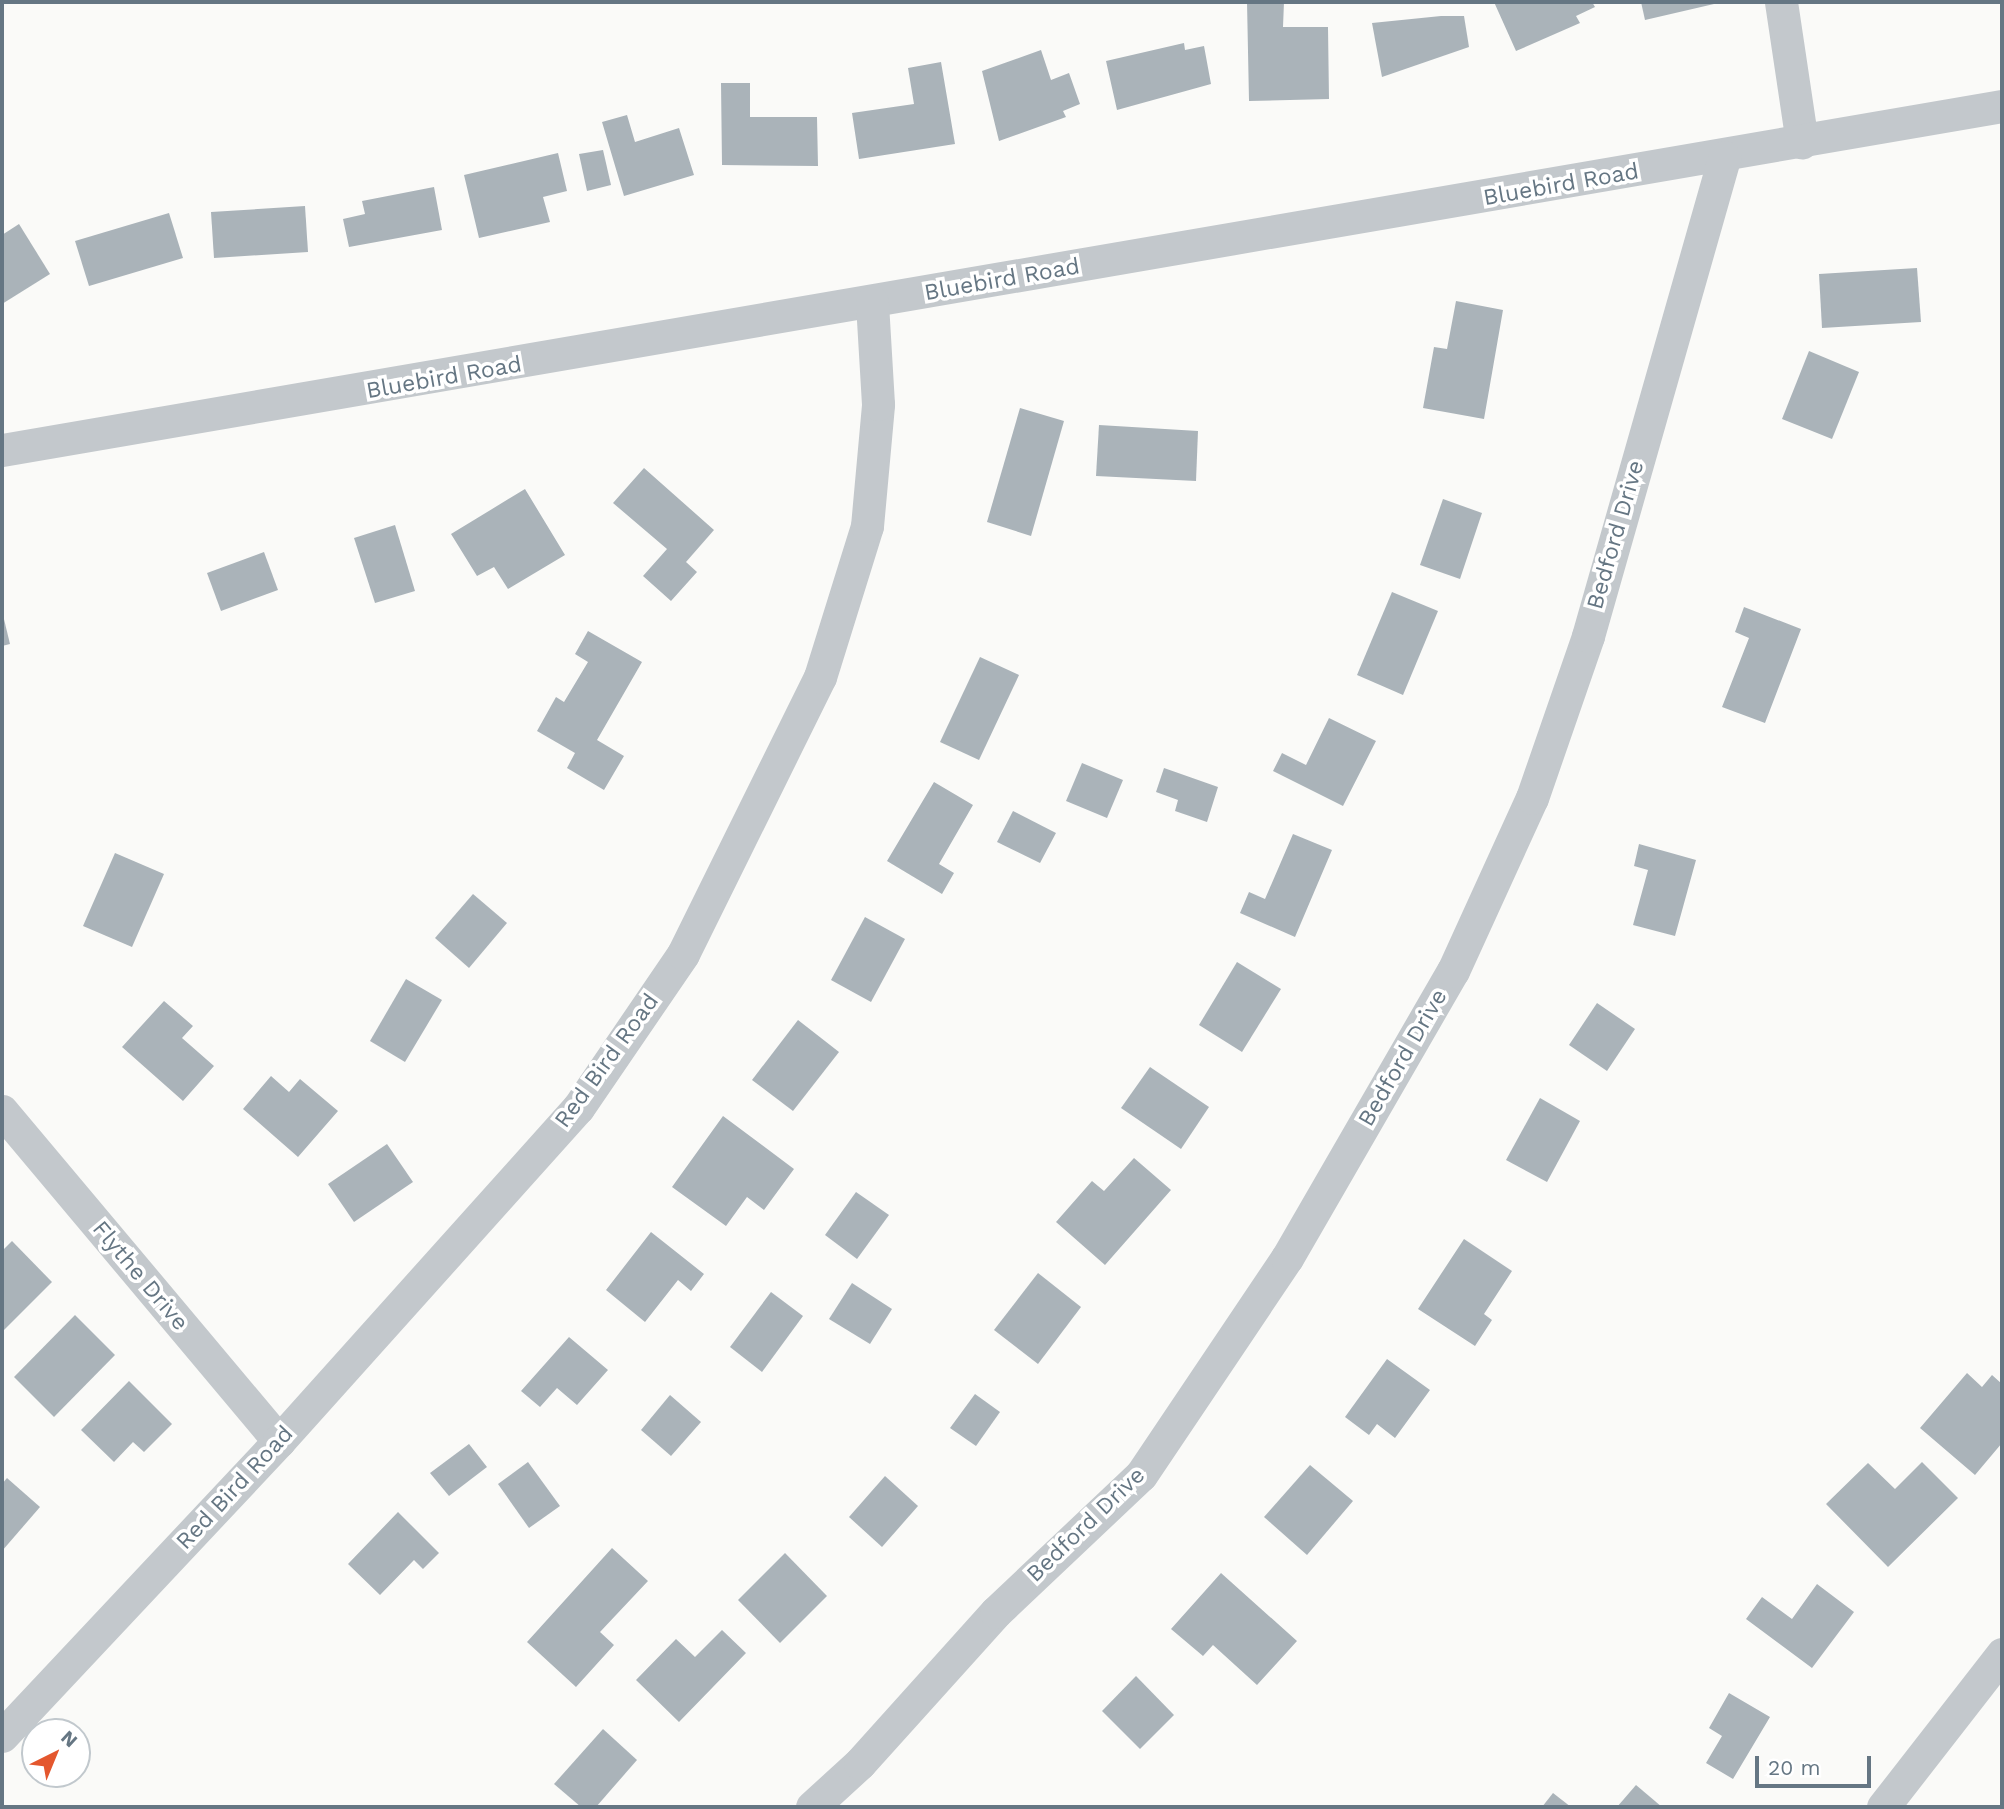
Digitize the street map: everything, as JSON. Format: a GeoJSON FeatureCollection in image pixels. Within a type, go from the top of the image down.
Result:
{"type":"FeatureCollection","features":[{"type":"Feature","properties":{"kind":"street"},"geometry":{"type":"LineString","coordinates":[[1782,2],[1802,142]]}},
{"type":"Feature","properties":{"kind":"street","name":"Bluebird Road"},"geometry":{"type":"LineString","coordinates":[[2,450],[1724,157],[2002,106]]}},
{"type":"Feature","properties":{"kind":"street","name":"Bedford Drive"},"geometry":{"type":"LineString","coordinates":[[812,1807],[860,1763],[996,1612],[1141,1475],[1287,1258],[1453,971],[1532,798],[1588,636],[1724,157]]}},
{"type":"Feature","properties":{"kind":"street","name":"Red Bird Road"},"geometry":{"type":"LineString","coordinates":[[2,1736],[279,1441],[578,1108],[683,954],[820,677],[867,526],[878,404],[872,302]]}},
{"type":"Feature","properties":{"kind":"street","name":"Flythe Drive"},"geometry":{"type":"LineString","coordinates":[[2,1111],[279,1441]]}},
{"type":"Feature","properties":{"kind":"street"},"geometry":{"type":"LineString","coordinates":[[1883,1807],[2002,1654]]}},
{"type":"Feature","properties":{"kind":"building"},"geometry":{"type":"Polygon","coordinates":[[[1247,2],[1284,2],[1283,27],[1328,27],[1329,99],[1249,101],[1247,2]]]}},
{"type":"Feature","properties":{"kind":"building"},"geometry":{"type":"Polygon","coordinates":[[[1494,2],[1592,2],[1595,7],[1576,16],[1580,23],[1516,51],[1494,2]]]}},
{"type":"Feature","properties":{"kind":"building"},"geometry":{"type":"Polygon","coordinates":[[[1641,2],[1714,2],[1714,4],[1645,20],[1641,2]]]}},
{"type":"Feature","properties":{"kind":"building"},"geometry":{"type":"Polygon","coordinates":[[[1464,16],[1469,47],[1382,77],[1372,23],[1464,16]]]}},
{"type":"Feature","properties":{"kind":"building"},"geometry":{"type":"Polygon","coordinates":[[[1184,43],[1185,50],[1204,46],[1211,84],[1117,110],[1106,61],[1184,43]]]}},
{"type":"Feature","properties":{"kind":"building"},"geometry":{"type":"Polygon","coordinates":[[[1041,50],[1051,80],[1069,73],[1080,104],[1063,111],[1066,117],[999,141],[982,71],[1041,50]]]}},
{"type":"Feature","properties":{"kind":"building"},"geometry":{"type":"Polygon","coordinates":[[[941,62],[955,144],[859,159],[852,113],[914,104],[908,68],[941,62]]]}},
{"type":"Feature","properties":{"kind":"building"},"geometry":{"type":"Polygon","coordinates":[[[721,83],[750,83],[750,117],[817,117],[818,166],[722,165],[721,83]]]}},
{"type":"Feature","properties":{"kind":"building"},"geometry":{"type":"Polygon","coordinates":[[[627,115],[635,142],[679,128],[694,175],[624,196],[602,122],[627,115]]]}},
{"type":"Feature","properties":{"kind":"building"},"geometry":{"type":"Polygon","coordinates":[[[603,150],[611,185],[587,191],[579,154],[603,150]]]}},
{"type":"Feature","properties":{"kind":"building"},"geometry":{"type":"Polygon","coordinates":[[[558,153],[567,191],[543,197],[550,222],[479,238],[464,175],[558,153]]]}},
{"type":"Feature","properties":{"kind":"building"},"geometry":{"type":"Polygon","coordinates":[[[434,187],[442,230],[349,247],[343,219],[365,214],[362,201],[434,187]]]}},
{"type":"Feature","properties":{"kind":"building"},"geometry":{"type":"Polygon","coordinates":[[[305,206],[308,252],[214,258],[211,212],[305,206]]]}},
{"type":"Feature","properties":{"kind":"building"},"geometry":{"type":"Polygon","coordinates":[[[169,213],[183,258],[89,286],[75,241],[169,213]]]}},
{"type":"Feature","properties":{"kind":"building"},"geometry":{"type":"Polygon","coordinates":[[[19,224],[50,274],[2,304],[2,235],[19,224]]]}},
{"type":"Feature","properties":{"kind":"building"},"geometry":{"type":"Polygon","coordinates":[[[1917,268],[1921,322],[1822,328],[1819,274],[1917,268]]]}},
{"type":"Feature","properties":{"kind":"building"},"geometry":{"type":"Polygon","coordinates":[[[1456,301],[1503,310],[1484,419],[1423,408],[1434,347],[1447,349],[1456,301]]]}},
{"type":"Feature","properties":{"kind":"building"},"geometry":{"type":"Polygon","coordinates":[[[1809,351],[1859,372],[1832,439],[1782,419],[1809,351]]]}},
{"type":"Feature","properties":{"kind":"building"},"geometry":{"type":"Polygon","coordinates":[[[1020,408],[1064,421],[1031,536],[987,522],[1020,408]]]}},
{"type":"Feature","properties":{"kind":"building"},"geometry":{"type":"Polygon","coordinates":[[[1099,425],[1198,431],[1196,481],[1096,476],[1099,425]]]}},
{"type":"Feature","properties":{"kind":"building"},"geometry":{"type":"Polygon","coordinates":[[[644,468],[714,530],[686,562],[697,572],[671,601],[643,576],[667,549],[613,503],[644,468]]]}},
{"type":"Feature","properties":{"kind":"building"},"geometry":{"type":"Polygon","coordinates":[[[525,489],[565,555],[508,589],[494,567],[477,576],[451,534],[525,489]]]}},
{"type":"Feature","properties":{"kind":"building"},"geometry":{"type":"Polygon","coordinates":[[[1443,499],[1482,513],[1460,579],[1420,565],[1443,499]]]}},
{"type":"Feature","properties":{"kind":"building"},"geometry":{"type":"Polygon","coordinates":[[[395,525],[415,591],[375,603],[354,538],[395,525]]]}},
{"type":"Feature","properties":{"kind":"building"},"geometry":{"type":"Polygon","coordinates":[[[264,552],[278,590],[221,611],[207,573],[264,552]]]}},
{"type":"Feature","properties":{"kind":"building"},"geometry":{"type":"Polygon","coordinates":[[[1392,592],[1438,611],[1403,695],[1357,675],[1392,592]]]}},
{"type":"Feature","properties":{"kind":"building"},"geometry":{"type":"Polygon","coordinates":[[[1744,607],[1801,629],[1765,723],[1722,707],[1749,638],[1735,632],[1744,607]]]}},
{"type":"Feature","properties":{"kind":"building"},"geometry":{"type":"Polygon","coordinates":[[[2,616],[10,644],[2,646],[2,616]]]}},
{"type":"Feature","properties":{"kind":"building"},"geometry":{"type":"Polygon","coordinates":[[[588,631],[642,662],[597,740],[624,756],[604,790],[567,768],[575,753],[537,731],[556,697],[564,702],[588,662],[575,654],[588,631]]]}},
{"type":"Feature","properties":{"kind":"building"},"geometry":{"type":"Polygon","coordinates":[[[980,657],[1019,675],[979,760],[940,742],[980,657]]]}},
{"type":"Feature","properties":{"kind":"building"},"geometry":{"type":"Polygon","coordinates":[[[1329,718],[1376,741],[1343,806],[1273,771],[1282,753],[1306,765],[1329,718]]]}},
{"type":"Feature","properties":{"kind":"building"},"geometry":{"type":"Polygon","coordinates":[[[1082,763],[1123,780],[1107,818],[1066,801],[1082,763]]]}},
{"type":"Feature","properties":{"kind":"building"},"geometry":{"type":"Polygon","coordinates":[[[1164,768],[1218,787],[1207,822],[1175,811],[1178,800],[1156,792],[1164,768]]]}},
{"type":"Feature","properties":{"kind":"building"},"geometry":{"type":"Polygon","coordinates":[[[934,782],[973,805],[939,864],[954,873],[942,894],[887,861],[934,782]]]}},
{"type":"Feature","properties":{"kind":"building"},"geometry":{"type":"Polygon","coordinates":[[[1013,811],[1056,833],[1040,863],[997,842],[1013,811]]]}},
{"type":"Feature","properties":{"kind":"building"},"geometry":{"type":"Polygon","coordinates":[[[1293,834],[1332,850],[1295,937],[1240,913],[1249,892],[1265,899],[1293,834]]]}},
{"type":"Feature","properties":{"kind":"building"},"geometry":{"type":"Polygon","coordinates":[[[1639,844],[1696,860],[1675,936],[1633,925],[1648,870],[1634,866],[1639,844]]]}},
{"type":"Feature","properties":{"kind":"building"},"geometry":{"type":"Polygon","coordinates":[[[115,853],[164,874],[132,947],[83,926],[115,853]]]}},
{"type":"Feature","properties":{"kind":"building"},"geometry":{"type":"Polygon","coordinates":[[[473,894],[507,923],[469,968],[435,938],[473,894]]]}},
{"type":"Feature","properties":{"kind":"building"},"geometry":{"type":"Polygon","coordinates":[[[865,917],[905,939],[871,1002],[831,980],[865,917]]]}},
{"type":"Feature","properties":{"kind":"building"},"geometry":{"type":"Polygon","coordinates":[[[1237,962],[1281,989],[1242,1052],[1199,1025],[1237,962]]]}},
{"type":"Feature","properties":{"kind":"building"},"geometry":{"type":"Polygon","coordinates":[[[406,979],[442,1000],[405,1062],[370,1041],[406,979]]]}},
{"type":"Feature","properties":{"kind":"building"},"geometry":{"type":"Polygon","coordinates":[[[164,1001],[193,1026],[182,1038],[214,1066],[183,1101],[122,1047],[164,1001]]]}},
{"type":"Feature","properties":{"kind":"building"},"geometry":{"type":"Polygon","coordinates":[[[1597,1003],[1635,1029],[1607,1071],[1569,1045],[1597,1003]]]}},
{"type":"Feature","properties":{"kind":"building"},"geometry":{"type":"Polygon","coordinates":[[[798,1020],[839,1052],[793,1111],[752,1080],[798,1020]]]}},
{"type":"Feature","properties":{"kind":"building"},"geometry":{"type":"Polygon","coordinates":[[[1150,1067],[1209,1107],[1181,1149],[1121,1108],[1150,1067]]]}},
{"type":"Feature","properties":{"kind":"building"},"geometry":{"type":"Polygon","coordinates":[[[271,1076],[289,1092],[300,1079],[338,1111],[298,1157],[243,1109],[271,1076]]]}},
{"type":"Feature","properties":{"kind":"building"},"geometry":{"type":"Polygon","coordinates":[[[1540,1098],[1580,1121],[1547,1182],[1506,1160],[1540,1098]]]}},
{"type":"Feature","properties":{"kind":"building"},"geometry":{"type":"Polygon","coordinates":[[[723,1116],[794,1169],[764,1210],[747,1197],[726,1226],[672,1187],[723,1116]]]}},
{"type":"Feature","properties":{"kind":"building"},"geometry":{"type":"Polygon","coordinates":[[[387,1144],[413,1182],[354,1222],[328,1184],[387,1144]]]}},
{"type":"Feature","properties":{"kind":"building"},"geometry":{"type":"Polygon","coordinates":[[[1134,1158],[1171,1190],[1105,1265],[1056,1222],[1092,1181],[1104,1191],[1134,1158]]]}},
{"type":"Feature","properties":{"kind":"building"},"geometry":{"type":"Polygon","coordinates":[[[856,1192],[889,1215],[857,1259],[825,1235],[856,1192]]]}},
{"type":"Feature","properties":{"kind":"building"},"geometry":{"type":"Polygon","coordinates":[[[651,1232],[704,1274],[691,1291],[678,1280],[645,1322],[606,1290],[651,1232]]]}},
{"type":"Feature","properties":{"kind":"building"},"geometry":{"type":"Polygon","coordinates":[[[1464,1239],[1512,1271],[1484,1314],[1492,1320],[1475,1346],[1418,1309],[1464,1239]]]}},
{"type":"Feature","properties":{"kind":"building"},"geometry":{"type":"Polygon","coordinates":[[[12,1241],[52,1282],[2,1332],[2,1251],[12,1241]]]}},
{"type":"Feature","properties":{"kind":"building"},"geometry":{"type":"Polygon","coordinates":[[[1038,1273],[1081,1307],[1038,1364],[994,1330],[1038,1273]]]}},
{"type":"Feature","properties":{"kind":"building"},"geometry":{"type":"Polygon","coordinates":[[[852,1283],[892,1309],[870,1344],[829,1319],[852,1283]]]}},
{"type":"Feature","properties":{"kind":"building"},"geometry":{"type":"Polygon","coordinates":[[[771,1292],[803,1316],[762,1372],[730,1347],[771,1292]]]}},
{"type":"Feature","properties":{"kind":"building"},"geometry":{"type":"Polygon","coordinates":[[[75,1315],[115,1355],[54,1417],[14,1377],[75,1315]]]}},
{"type":"Feature","properties":{"kind":"building"},"geometry":{"type":"Polygon","coordinates":[[[569,1337],[608,1370],[577,1405],[557,1388],[540,1407],[521,1391],[569,1337]]]}},
{"type":"Feature","properties":{"kind":"building"},"geometry":{"type":"Polygon","coordinates":[[[1387,1359],[1430,1390],[1395,1438],[1377,1424],[1369,1435],[1345,1417],[1387,1359]]]}},
{"type":"Feature","properties":{"kind":"building"},"geometry":{"type":"Polygon","coordinates":[[[1967,1373],[1982,1387],[1992,1375],[2002,1384],[2002,1443],[1975,1475],[1920,1428],[1967,1373]]]}},
{"type":"Feature","properties":{"kind":"building"},"geometry":{"type":"Polygon","coordinates":[[[129,1381],[172,1424],[144,1452],[133,1442],[114,1462],[81,1430],[129,1381]]]}},
{"type":"Feature","properties":{"kind":"building"},"geometry":{"type":"Polygon","coordinates":[[[975,1394],[1000,1412],[976,1446],[950,1428],[975,1394]]]}},
{"type":"Feature","properties":{"kind":"building"},"geometry":{"type":"Polygon","coordinates":[[[670,1395],[701,1422],[671,1456],[641,1430],[670,1395]]]}},
{"type":"Feature","properties":{"kind":"building"},"geometry":{"type":"Polygon","coordinates":[[[469,1444],[487,1467],[449,1496],[430,1473],[469,1444]]]}},
{"type":"Feature","properties":{"kind":"building"},"geometry":{"type":"Polygon","coordinates":[[[528,1462],[560,1506],[529,1528],[498,1484],[528,1462]]]}},
{"type":"Feature","properties":{"kind":"building"},"geometry":{"type":"Polygon","coordinates":[[[1922,1462],[1958,1498],[1888,1567],[1826,1504],[1868,1463],[1895,1489],[1922,1462]]]}},
{"type":"Feature","properties":{"kind":"building"},"geometry":{"type":"Polygon","coordinates":[[[1310,1465],[1353,1501],[1307,1555],[1264,1517],[1310,1465]]]}},
{"type":"Feature","properties":{"kind":"building"},"geometry":{"type":"Polygon","coordinates":[[[885,1476],[918,1506],[882,1547],[849,1517],[885,1476]]]}},
{"type":"Feature","properties":{"kind":"building"},"geometry":{"type":"Polygon","coordinates":[[[7,1478],[40,1507],[2,1551],[2,1484],[7,1478]]]}},
{"type":"Feature","properties":{"kind":"building"},"geometry":{"type":"Polygon","coordinates":[[[398,1512],[439,1553],[423,1569],[414,1560],[380,1595],[348,1564],[398,1512]]]}},
{"type":"Feature","properties":{"kind":"building"},"geometry":{"type":"Polygon","coordinates":[[[612,1548],[648,1581],[600,1632],[614,1645],[576,1687],[527,1642],[612,1548]]]}},
{"type":"Feature","properties":{"kind":"building"},"geometry":{"type":"Polygon","coordinates":[[[785,1553],[827,1596],[780,1643],[738,1600],[785,1553]]]}},
{"type":"Feature","properties":{"kind":"building"},"geometry":{"type":"Polygon","coordinates":[[[1221,1573],[1297,1641],[1257,1685],[1213,1645],[1203,1656],[1171,1629],[1221,1573]]]}},
{"type":"Feature","properties":{"kind":"building"},"geometry":{"type":"Polygon","coordinates":[[[1817,1584],[1854,1612],[1812,1668],[1746,1619],[1762,1597],[1792,1619],[1817,1584]]]}},
{"type":"Feature","properties":{"kind":"building"},"geometry":{"type":"Polygon","coordinates":[[[722,1630],[746,1653],[679,1722],[636,1680],[676,1639],[695,1657],[722,1630]]]}},
{"type":"Feature","properties":{"kind":"building"},"geometry":{"type":"Polygon","coordinates":[[[1136,1676],[1174,1715],[1140,1749],[1102,1711],[1136,1676]]]}},
{"type":"Feature","properties":{"kind":"building"},"geometry":{"type":"Polygon","coordinates":[[[1729,1693],[1770,1717],[1733,1779],[1706,1763],[1722,1736],[1709,1728],[1729,1693]]]}},
{"type":"Feature","properties":{"kind":"building"},"geometry":{"type":"Polygon","coordinates":[[[603,1729],[637,1760],[596,1807],[581,1807],[554,1784],[603,1729]]]}},
{"type":"Feature","properties":{"kind":"building"},"geometry":{"type":"Polygon","coordinates":[[[1636,1785],[1662,1807],[1617,1807],[1636,1785]]]}},
{"type":"Feature","properties":{"kind":"building"},"geometry":{"type":"Polygon","coordinates":[[[1553,1793],[1571,1807],[1542,1807],[1553,1793]]]}}]}
